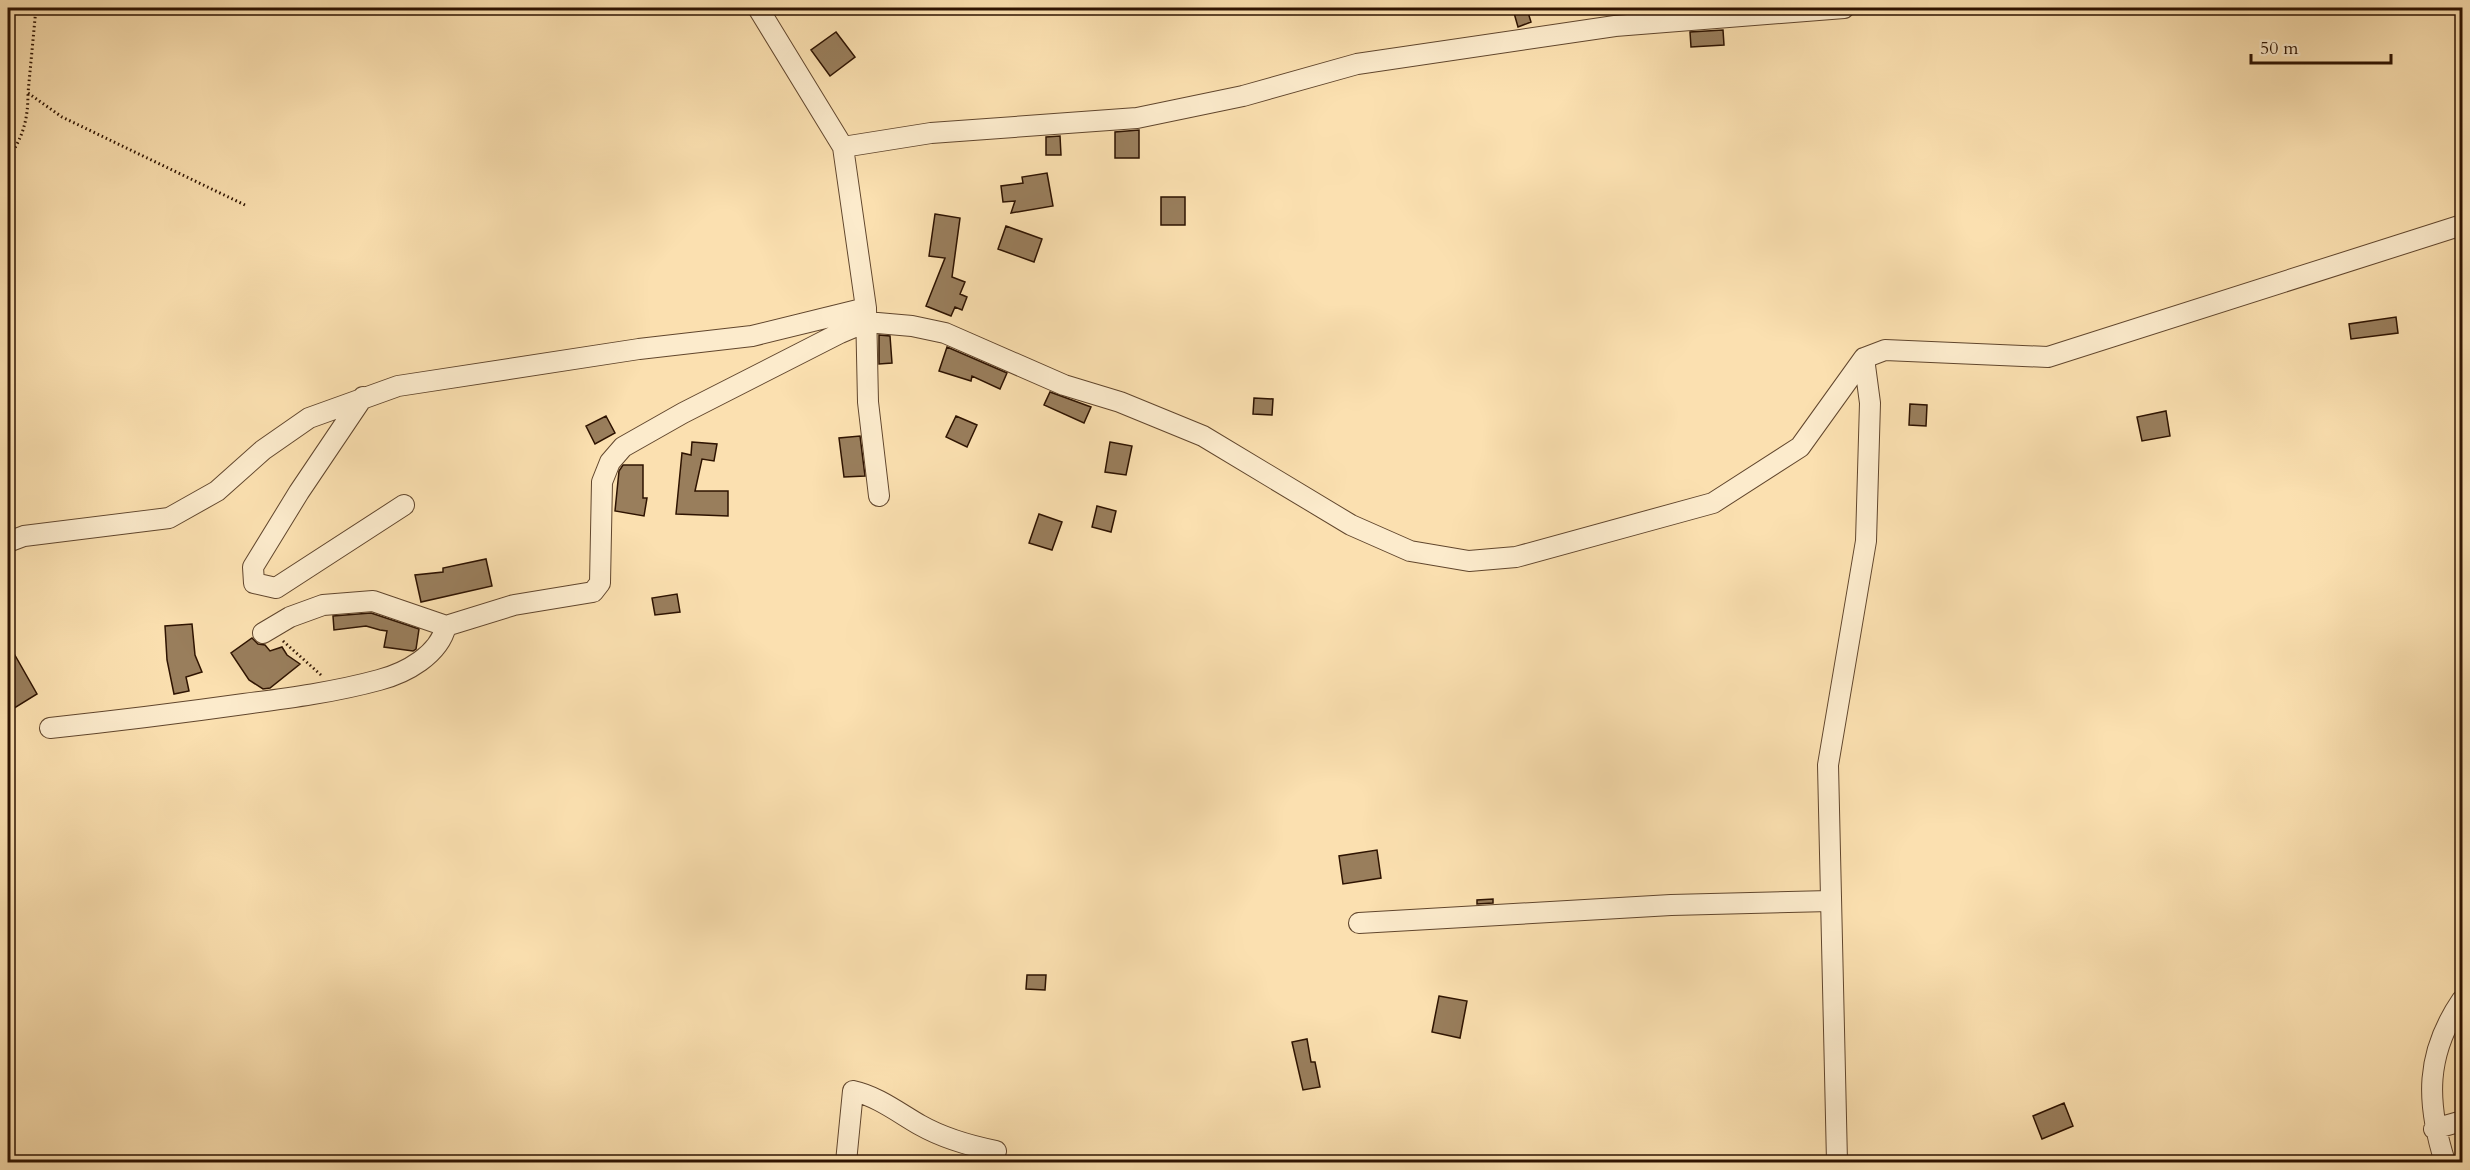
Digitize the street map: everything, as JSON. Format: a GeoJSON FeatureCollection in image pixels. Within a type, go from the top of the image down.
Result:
{"type":"FeatureCollection","features":[{"type":"Feature","properties":{"kind":"street"},"geometry":{"type":"LineString","coordinates":[[758,8],[843,147],[866,315],[867,402],[879,496]]}},
{"type":"Feature","properties":{"kind":"street"},"geometry":{"type":"LineString","coordinates":[[843,147],[931,133],[1137,118],[1243,96],[1357,64],[1615,26],[1844,8]]}},
{"type":"Feature","properties":{"kind":"street"},"geometry":{"type":"LineString","coordinates":[[8,542],[24,536],[169,518],[217,491],[263,450],[309,418],[398,386],[639,349],[752,336],[866,315],[945,333],[1064,385],[1120,402],[1203,436],[1351,525],[1410,551],[1469,561],[1516,557],[1713,503],[1800,447],[1864,358],[1885,350],[2048,357],[2463,225]]}},
{"type":"Feature","properties":{"kind":"street"},"geometry":{"type":"LineString","coordinates":[[267,630],[323,605],[374,601],[446,626],[514,605],[593,592],[600,583],[602,482],[610,462],[623,447],[866,315]]}},
{"type":"Feature","properties":{"kind":"street"},"geometry":{"type":"LineString","coordinates":[[1837,1162],[1828,765],[1866,541],[1870,403],[1864,358]]}},
{"type":"Feature","properties":{"kind":"street"},"geometry":{"type":"LineString","coordinates":[[363,397],[299,492],[253,567],[254,583],[276,588],[404,505]]}},
{"type":"Feature","properties":{"kind":"street"},"geometry":{"type":"LineString","coordinates":[[50,728],[330,692],[380,680],[411,667],[435,649],[443,639],[446,626]]}},
{"type":"Feature","properties":{"kind":"street"},"geometry":{"type":"LineString","coordinates":[[1359,923],[1671,905],[1830,902]]}},
{"type":"Feature","properties":{"kind":"street"},"geometry":{"type":"LineString","coordinates":[[2445,1162],[2434,1129],[2432,1065],[2446,1023],[2463,1000]]}},
{"type":"Feature","properties":{"kind":"street"},"geometry":{"type":"LineString","coordinates":[[846,1162],[846,1141],[853,1091],[902,1112],[921,1125],[973,1146],[996,1151]]}},
{"type":"Feature","properties":{"kind":"street"},"geometry":{"type":"LineString","coordinates":[[2434,1129],[2463,1121]]}},
{"type":"Feature","properties":{"kind":"path"},"geometry":{"type":"LineString","coordinates":[[8,159],[21,140],[28,119],[28,93],[36,8]]}},
{"type":"Feature","properties":{"kind":"path"},"geometry":{"type":"LineString","coordinates":[[28,93],[62,117],[246,206]]}},
{"type":"Feature","properties":{"kind":"path"},"geometry":{"type":"LineString","coordinates":[[267,630],[275,634],[320,672],[330,692]]}},
{"type":"Feature","properties":{"kind":"building"},"geometry":{"type":"Polygon","coordinates":[[[1527,9],[1531,22],[1518,27],[1514,13],[1527,9]]]}},
{"type":"Feature","properties":{"kind":"building"},"geometry":{"type":"Polygon","coordinates":[[[1723,30],[1724,45],[1691,47],[1690,32],[1723,30]]]}},
{"type":"Feature","properties":{"kind":"building"},"geometry":{"type":"Polygon","coordinates":[[[836,32],[855,57],[830,76],[811,50],[836,32]]]}},
{"type":"Feature","properties":{"kind":"building"},"geometry":{"type":"Polygon","coordinates":[[[1139,130],[1139,158],[1115,158],[1115,132],[1139,130]]]}},
{"type":"Feature","properties":{"kind":"building"},"geometry":{"type":"Polygon","coordinates":[[[1060,136],[1061,155],[1046,155],[1046,137],[1060,136]]]}},
{"type":"Feature","properties":{"kind":"building"},"geometry":{"type":"Polygon","coordinates":[[[1047,173],[1053,206],[1011,213],[1015,201],[1003,202],[1001,186],[1023,183],[1022,177],[1047,173]]]}},
{"type":"Feature","properties":{"kind":"building"},"geometry":{"type":"Polygon","coordinates":[[[1161,197],[1185,197],[1185,225],[1161,225],[1161,197]]]}},
{"type":"Feature","properties":{"kind":"building"},"geometry":{"type":"Polygon","coordinates":[[[935,214],[960,218],[952,277],[965,282],[960,294],[967,297],[962,310],[955,307],[951,316],[926,306],[945,258],[929,256],[935,214]]]}},
{"type":"Feature","properties":{"kind":"building"},"geometry":{"type":"Polygon","coordinates":[[[1006,226],[1042,239],[1034,262],[998,249],[1006,226]]]}},
{"type":"Feature","properties":{"kind":"building"},"geometry":{"type":"Polygon","coordinates":[[[2396,317],[2398,333],[2351,339],[2349,324],[2396,317]]]}},
{"type":"Feature","properties":{"kind":"building"},"geometry":{"type":"Polygon","coordinates":[[[879,335],[890,336],[892,363],[879,364],[879,335]]]}},
{"type":"Feature","properties":{"kind":"building"},"geometry":{"type":"Polygon","coordinates":[[[947,347],[1007,373],[1000,389],[972,376],[971,381],[939,371],[947,347]]]}},
{"type":"Feature","properties":{"kind":"building"},"geometry":{"type":"Polygon","coordinates":[[[1050,392],[1091,407],[1084,423],[1044,405],[1050,392]]]}},
{"type":"Feature","properties":{"kind":"building"},"geometry":{"type":"Polygon","coordinates":[[[1254,398],[1273,399],[1272,415],[1253,414],[1254,398]]]}},
{"type":"Feature","properties":{"kind":"building"},"geometry":{"type":"Polygon","coordinates":[[[1910,404],[1927,405],[1926,426],[1909,425],[1910,404]]]}},
{"type":"Feature","properties":{"kind":"building"},"geometry":{"type":"Polygon","coordinates":[[[2166,411],[2170,436],[2142,441],[2137,417],[2166,411]]]}},
{"type":"Feature","properties":{"kind":"building"},"geometry":{"type":"Polygon","coordinates":[[[606,416],[615,433],[595,444],[586,426],[606,416]]]}},
{"type":"Feature","properties":{"kind":"building"},"geometry":{"type":"Polygon","coordinates":[[[956,416],[977,425],[967,447],[946,437],[956,416]]]}},
{"type":"Feature","properties":{"kind":"building"},"geometry":{"type":"Polygon","coordinates":[[[860,436],[865,476],[844,477],[839,438],[860,436]]]}},
{"type":"Feature","properties":{"kind":"building"},"geometry":{"type":"Polygon","coordinates":[[[692,442],[717,444],[714,461],[702,459],[695,491],[728,491],[728,516],[676,514],[682,453],[691,455],[692,442]]]}},
{"type":"Feature","properties":{"kind":"building"},"geometry":{"type":"Polygon","coordinates":[[[1110,442],[1132,446],[1126,475],[1105,472],[1110,442]]]}},
{"type":"Feature","properties":{"kind":"building"},"geometry":{"type":"Polygon","coordinates":[[[623,465],[643,465],[643,498],[647,498],[644,516],[615,511],[619,471],[623,465]]]}},
{"type":"Feature","properties":{"kind":"building"},"geometry":{"type":"Polygon","coordinates":[[[1097,506],[1116,511],[1111,532],[1092,527],[1097,506]]]}},
{"type":"Feature","properties":{"kind":"building"},"geometry":{"type":"Polygon","coordinates":[[[1039,514],[1062,522],[1052,550],[1029,543],[1039,514]]]}},
{"type":"Feature","properties":{"kind":"building"},"geometry":{"type":"Polygon","coordinates":[[[486,559],[492,586],[421,602],[415,575],[443,572],[443,568],[486,559]]]}},
{"type":"Feature","properties":{"kind":"building"},"geometry":{"type":"Polygon","coordinates":[[[677,594],[680,612],[655,615],[652,598],[677,594]]]}},
{"type":"Feature","properties":{"kind":"building"},"geometry":{"type":"Polygon","coordinates":[[[371,613],[419,629],[416,649],[413,651],[384,647],[387,631],[366,626],[334,630],[333,616],[371,613]]]}},
{"type":"Feature","properties":{"kind":"building"},"geometry":{"type":"Polygon","coordinates":[[[192,624],[195,655],[202,672],[186,677],[189,691],[174,694],[167,660],[165,626],[192,624]]]}},
{"type":"Feature","properties":{"kind":"building"},"geometry":{"type":"Polygon","coordinates":[[[252,638],[258,644],[265,645],[270,651],[282,647],[287,655],[300,664],[270,688],[263,689],[249,680],[231,653],[252,638]]]}},
{"type":"Feature","properties":{"kind":"building"},"geometry":{"type":"Polygon","coordinates":[[[8,643],[37,694],[8,712],[8,643]]]}},
{"type":"Feature","properties":{"kind":"building"},"geometry":{"type":"Polygon","coordinates":[[[1377,850],[1381,878],[1343,884],[1339,856],[1377,850]]]}},
{"type":"Feature","properties":{"kind":"building"},"geometry":{"type":"Polygon","coordinates":[[[1493,899],[1493,903],[1477,904],[1477,900],[1493,899]]]}},
{"type":"Feature","properties":{"kind":"building"},"geometry":{"type":"Polygon","coordinates":[[[1027,975],[1046,975],[1045,990],[1026,989],[1027,975]]]}},
{"type":"Feature","properties":{"kind":"building"},"geometry":{"type":"Polygon","coordinates":[[[1439,996],[1467,1001],[1460,1038],[1432,1032],[1439,996]]]}},
{"type":"Feature","properties":{"kind":"building"},"geometry":{"type":"Polygon","coordinates":[[[1307,1039],[1311,1062],[1315,1062],[1320,1087],[1303,1090],[1292,1042],[1307,1039]]]}},
{"type":"Feature","properties":{"kind":"building"},"geometry":{"type":"Polygon","coordinates":[[[2064,1103],[2073,1126],[2042,1139],[2033,1116],[2064,1103]]]}}]}
